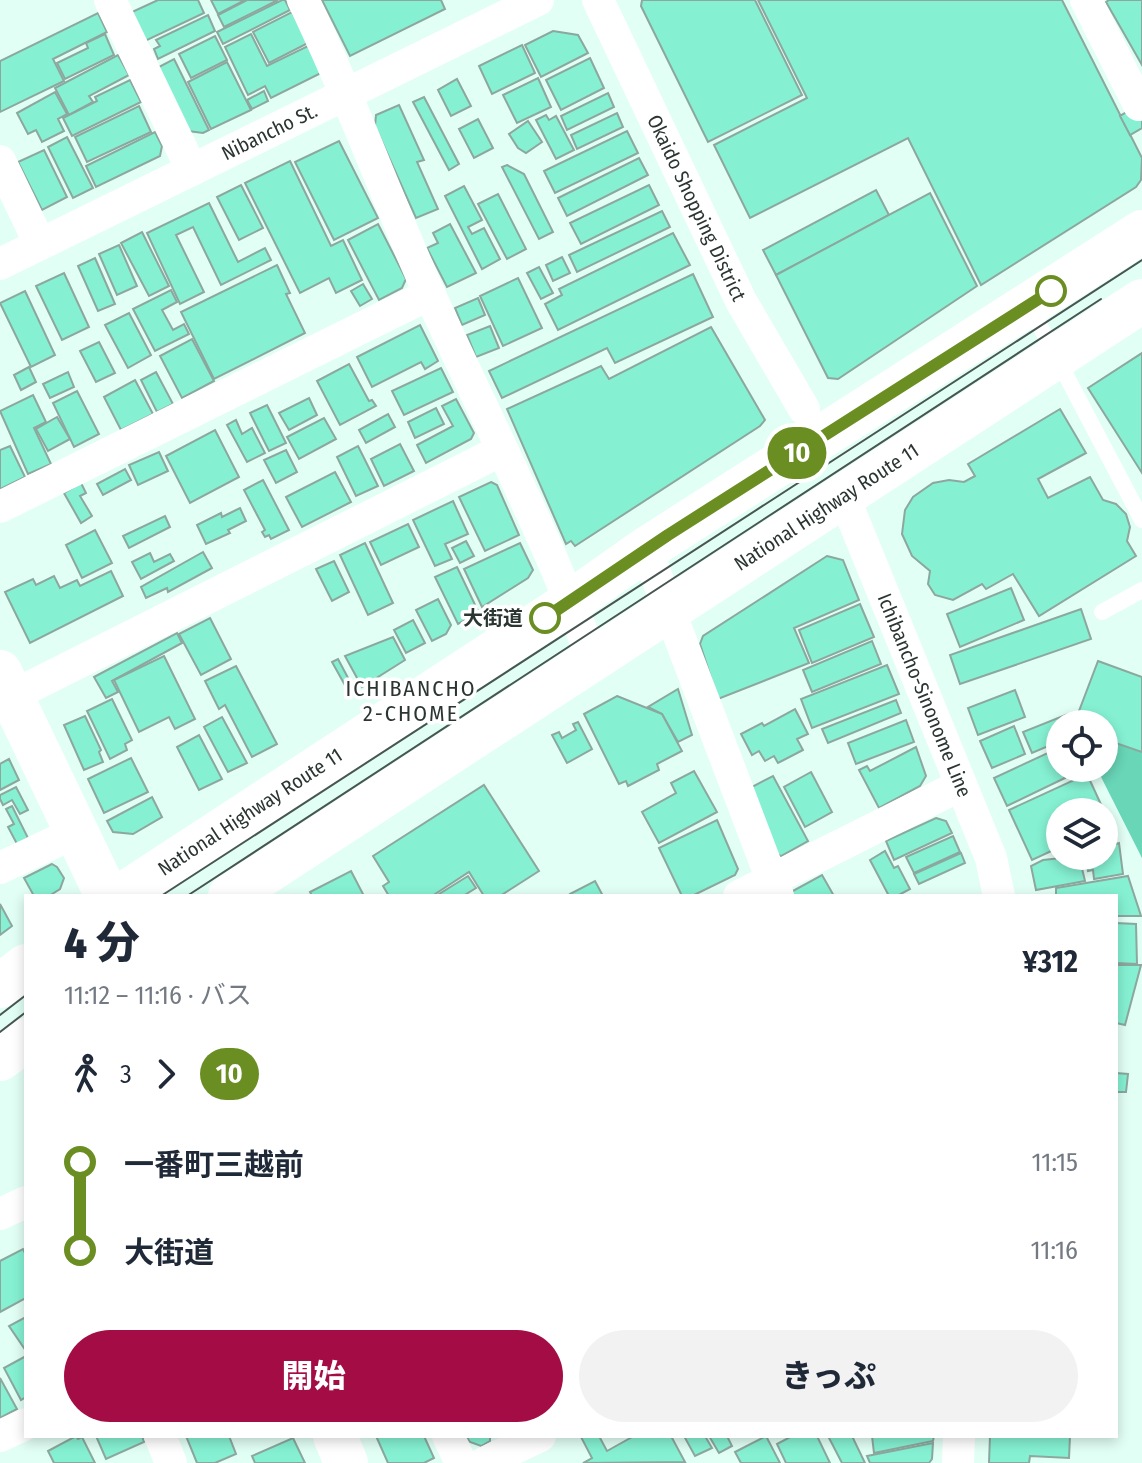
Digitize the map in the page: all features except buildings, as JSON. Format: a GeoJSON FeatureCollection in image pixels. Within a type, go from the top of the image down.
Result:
{"type":"FeatureCollection","features":[{"type":"Feature","properties":{"kind":"main road","name":"National Highway Route 11"},"geometry":{"type":"LineString","coordinates":[[124,894],[571,602],[646,549],[1142,232]]}},
{"type":"Feature","properties":{"kind":"main road","name":"National Highway Route 11"},"geometry":{"type":"LineString","coordinates":[[233,894],[1142,301]]}},
{"type":"Feature","properties":{"kind":"main road"},"geometry":{"type":"LineString","coordinates":[[6,684],[106,894]]}},
{"type":"Feature","properties":{"kind":"main road"},"geometry":{"type":"LineString","coordinates":[[0,986],[24,968]]}},
{"type":"Feature","properties":{"kind":"main road"},"geometry":{"type":"LineString","coordinates":[[0,1059],[24,1041]]}},
{"type":"Feature","properties":{"kind":"main road"},"geometry":{"type":"LineString","coordinates":[[336,1438],[346,1463]]}},
{"type":"Feature","properties":{"kind":"street"},"geometry":{"type":"LineString","coordinates":[[110,0],[192,170]]}},
{"type":"Feature","properties":{"kind":"street"},"geometry":{"type":"LineString","coordinates":[[303,0],[336,67],[430,294],[571,602],[593,661]]}},
{"type":"Feature","properties":{"kind":"street","name":"Nibancho St."},"geometry":{"type":"LineString","coordinates":[[0,264],[538,0]]}},
{"type":"Feature","properties":{"kind":"street","name":"Okaido Shopping District"},"geometry":{"type":"LineString","coordinates":[[598,0],[741,301],[804,409]]}},
{"type":"Feature","properties":{"kind":"street"},"geometry":{"type":"LineString","coordinates":[[1086,0],[1139,105]]}},
{"type":"Feature","properties":{"kind":"street"},"geometry":{"type":"LineString","coordinates":[[0,161],[40,244]]}},
{"type":"Feature","properties":{"kind":"street"},"geometry":{"type":"LineString","coordinates":[[0,507],[430,294]]}},
{"type":"Feature","properties":{"kind":"street"},"geometry":{"type":"LineString","coordinates":[[6,684],[502,450]]}},
{"type":"Feature","properties":{"kind":"street","name":"Ichibancho-Sinonome Line"},"geometry":{"type":"LineString","coordinates":[[844,497],[991,858],[999,894]]}},
{"type":"Feature","properties":{"kind":"street"},"geometry":{"type":"LineString","coordinates":[[646,549],[776,888]]}},
{"type":"Feature","properties":{"kind":"street"},"geometry":{"type":"LineString","coordinates":[[748,894],[776,888],[961,785]]}},
{"type":"Feature","properties":{"kind":"street"},"geometry":{"type":"LineString","coordinates":[[0,868],[76,832]]}},
{"type":"Feature","properties":{"kind":"street"},"geometry":{"type":"LineString","coordinates":[[0,1214],[24,1203]]}},
{"type":"Feature","properties":{"kind":"street"},"geometry":{"type":"LineString","coordinates":[[0,1436],[24,1425]]}},
{"type":"Feature","properties":{"kind":"street"},"geometry":{"type":"LineString","coordinates":[[161,1438],[171,1463]]}},
{"type":"Feature","properties":{"kind":"street"},"geometry":{"type":"LineString","coordinates":[[449,1438],[461,1463]]}},
{"type":"Feature","properties":{"kind":"street"},"geometry":{"type":"LineString","coordinates":[[484,1463],[536,1438]]}},
{"type":"Feature","properties":{"kind":"street"},"geometry":{"type":"LineString","coordinates":[[958,1463],[959,1438]]}},
{"type":"Feature","properties":{"kind":"lane"},"geometry":{"type":"LineString","coordinates":[[1029,305],[1142,520]]}},
{"type":"Feature","properties":{"kind":"lane"},"geometry":{"type":"LineString","coordinates":[[1102,612],[1142,590]]}},
{"type":"Feature","properties":{"kind":"green space"},"geometry":{"type":"Polygon","coordinates":[[[1118,744],[1142,752],[1142,858],[1118,811],[1118,798],[1112,798],[1104,782],[1118,782],[1118,744]]]}},
{"type":"Feature","properties":{"kind":"tram line"},"geometry":{"type":"LineString","coordinates":[[164,894],[1142,260]]}},
{"type":"Feature","properties":{"kind":"tram line"},"geometry":{"type":"LineString","coordinates":[[190,894],[1101,299]]}},
{"type":"Feature","properties":{"kind":"tram line"},"geometry":{"type":"LineString","coordinates":[[0,1015],[24,997]]}},
{"type":"Feature","properties":{"kind":"tram line"},"geometry":{"type":"LineString","coordinates":[[0,1032],[24,1014]]}},
{"type":"Feature","properties":{"kind":"bus line","name":"10"},"geometry":{"type":"LineString","coordinates":[[545,618],[668,535],[1051,291]]}},
{"type":"Feature","properties":{"kind":"place","name":"大街道"},"geometry":{"type":"Point","coordinates":[545,618]}},
{"type":"Feature","properties":{"kind":"district","name":"ICHIBANCHO 2-CHOME"},"geometry":{"type":"Point","coordinates":[411,700]}}]}
